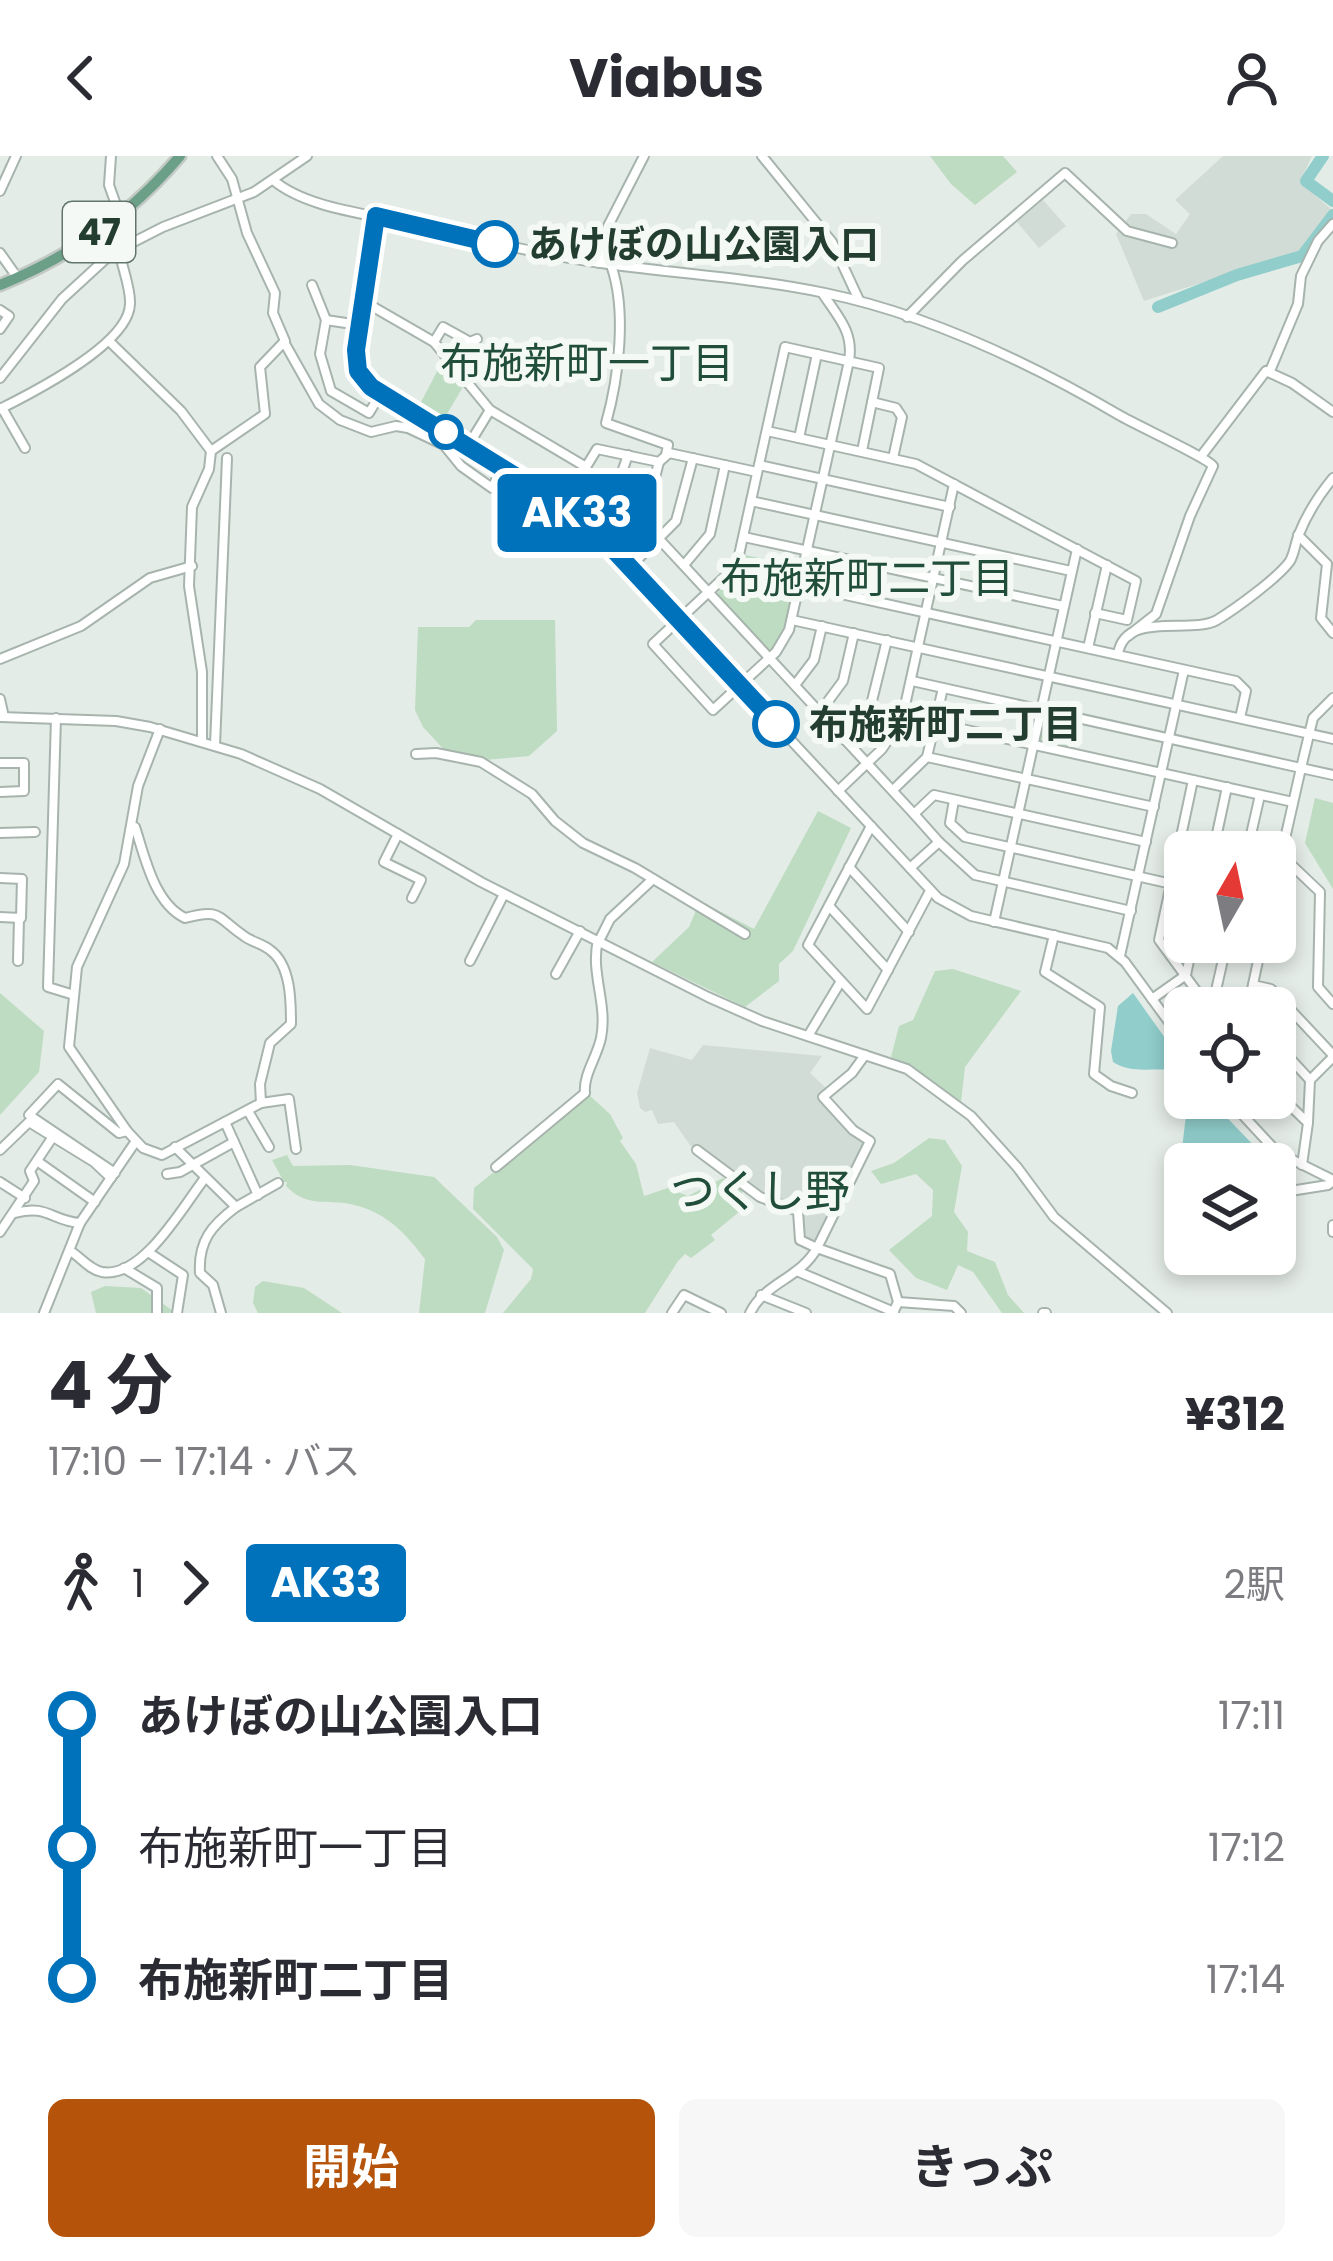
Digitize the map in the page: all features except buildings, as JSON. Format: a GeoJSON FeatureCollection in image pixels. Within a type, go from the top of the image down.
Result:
{"type":"FeatureCollection","features":[{"type":"Feature","properties":{"kind":"main road","name":"47"},"geometry":{"type":"LineString","coordinates":[[0,285],[115,220],[181,156]]}},
{"type":"Feature","properties":{"kind":"street"},"geometry":{"type":"LineString","coordinates":[[0,190],[16,156]]}},
{"type":"Feature","properties":{"kind":"street"},"geometry":{"type":"LineString","coordinates":[[26,448],[1,409],[56,380],[109,340],[130,310],[109,184],[111,156]]}},
{"type":"Feature","properties":{"kind":"street"},"geometry":{"type":"LineString","coordinates":[[217,156],[232,179],[275,293],[273,314],[284,342],[319,404],[340,420],[371,432],[408,428],[444,445],[461,466],[492,488],[503,466]]}},
{"type":"Feature","properties":{"kind":"street"},"geometry":{"type":"LineString","coordinates":[[0,378],[85,274],[122,247],[236,199],[307,156]]}},
{"type":"Feature","properties":{"kind":"street"},"geometry":{"type":"LineString","coordinates":[[599,263],[608,226],[644,156]]}},
{"type":"Feature","properties":{"kind":"street"},"geometry":{"type":"LineString","coordinates":[[762,156],[832,242],[860,301]]}},
{"type":"Feature","properties":{"kind":"street"},"geometry":{"type":"LineString","coordinates":[[907,317],[941,280],[1065,173],[1126,231],[1172,243]]}},
{"type":"Feature","properties":{"kind":"street"},"geometry":{"type":"LineString","coordinates":[[273,180],[317,201],[599,263],[860,301],[1048,376],[1173,446],[1202,455],[1213,466],[1190,516],[1159,608],[1128,636],[1118,654]]}},
{"type":"Feature","properties":{"kind":"street"},"geometry":{"type":"LineString","coordinates":[[376,216],[356,350],[358,371],[381,393],[585,519],[930,891],[954,908],[994,922],[1108,948],[1120,956],[1164,1015]]}},
{"type":"Feature","properties":{"kind":"street"},"geometry":{"type":"LineString","coordinates":[[1202,455],[1239,411],[1259,376],[1270,371],[1298,304],[1301,276],[1318,241],[1333,224]]}},
{"type":"Feature","properties":{"kind":"street"},"geometry":{"type":"LineString","coordinates":[[0,253],[18,278]]}},
{"type":"Feature","properties":{"kind":"street"},"geometry":{"type":"LineString","coordinates":[[609,542],[649,501],[668,445],[606,423],[614,390],[621,299],[611,265]]}},
{"type":"Feature","properties":{"kind":"street"},"geometry":{"type":"LineString","coordinates":[[312,285],[326,320],[320,355],[331,391],[369,413],[381,393]]}},
{"type":"Feature","properties":{"kind":"street"},"geometry":{"type":"LineString","coordinates":[[823,292],[850,335],[849,361],[792,620],[770,658],[713,710],[653,644],[735,565],[785,347],[849,361],[879,368],[862,451]]}},
{"type":"Feature","properties":{"kind":"street"},"geometry":{"type":"LineString","coordinates":[[363,301],[434,342],[490,410],[586,467]]}},
{"type":"Feature","properties":{"kind":"street"},"geometry":{"type":"LineString","coordinates":[[0,310],[8,316],[0,328]]}},
{"type":"Feature","properties":{"kind":"street"},"geometry":{"type":"LineString","coordinates":[[326,320],[359,325]]}},
{"type":"Feature","properties":{"kind":"street"},"geometry":{"type":"LineString","coordinates":[[434,342],[443,327],[470,342],[477,339]]}},
{"type":"Feature","properties":{"kind":"street"},"geometry":{"type":"LineString","coordinates":[[109,340],[181,411],[211,451],[209,469],[193,507],[189,586],[202,672],[202,742]]}},
{"type":"Feature","properties":{"kind":"street"},"geometry":{"type":"LineString","coordinates":[[211,451],[265,414],[260,367],[284,342]]}},
{"type":"Feature","properties":{"kind":"street"},"geometry":{"type":"LineString","coordinates":[[799,438],[817,354]]}},
{"type":"Feature","properties":{"kind":"street"},"geometry":{"type":"LineString","coordinates":[[1270,371],[1333,412]]}},
{"type":"Feature","properties":{"kind":"street"},"geometry":{"type":"LineString","coordinates":[[872,402],[896,408],[902,417],[893,458]]}},
{"type":"Feature","properties":{"kind":"street"},"geometry":{"type":"LineString","coordinates":[[468,446],[490,410]]}},
{"type":"Feature","properties":{"kind":"street"},"geometry":{"type":"LineString","coordinates":[[766,431],[916,464],[1136,581],[1127,620],[1096,613]]}},
{"type":"Feature","properties":{"kind":"street"},"geometry":{"type":"LineString","coordinates":[[563,503],[596,449],[662,459],[669,453],[950,507]]}},
{"type":"Feature","properties":{"kind":"street"},"geometry":{"type":"LineString","coordinates":[[585,519],[616,489],[628,455]]}},
{"type":"Feature","properties":{"kind":"street"},"geometry":{"type":"LineString","coordinates":[[215,746],[227,458]]}},
{"type":"Feature","properties":{"kind":"street"},"geometry":{"type":"LineString","coordinates":[[631,566],[660,540],[680,512],[693,458]]}},
{"type":"Feature","properties":{"kind":"street"},"geometry":{"type":"LineString","coordinates":[[684,565],[710,534],[725,465]]}},
{"type":"Feature","properties":{"kind":"street"},"geometry":{"type":"LineString","coordinates":[[1128,636],[1163,624],[1216,621],[1277,576],[1333,478]]}},
{"type":"Feature","properties":{"kind":"street"},"geometry":{"type":"LineString","coordinates":[[838,790],[896,731],[912,681],[954,484]]}},
{"type":"Feature","properties":{"kind":"street"},"geometry":{"type":"LineString","coordinates":[[752,501],[1071,571]]}},
{"type":"Feature","properties":{"kind":"street"},"geometry":{"type":"LineString","coordinates":[[1298,535],[1320,553],[1329,568],[1321,618],[1333,633]]}},
{"type":"Feature","properties":{"kind":"street"},"geometry":{"type":"LineString","coordinates":[[745,537],[1063,606]]}},
{"type":"Feature","properties":{"kind":"street"},"geometry":{"type":"LineString","coordinates":[[660,540],[964,868],[1003,883],[1131,911]]}},
{"type":"Feature","properties":{"kind":"street"},"geometry":{"type":"LineString","coordinates":[[994,922],[1077,549]]}},
{"type":"Feature","properties":{"kind":"street"},"geometry":{"type":"LineString","coordinates":[[0,659],[81,626],[150,578],[192,566]]}},
{"type":"Feature","properties":{"kind":"street"},"geometry":{"type":"LineString","coordinates":[[1088,648],[1107,566]]}},
{"type":"Feature","properties":{"kind":"street"},"geometry":{"type":"LineString","coordinates":[[800,584],[1241,683],[1246,691],[1240,718]]}},
{"type":"Feature","properties":{"kind":"street"},"geometry":{"type":"LineString","coordinates":[[792,620],[1333,739]]}},
{"type":"Feature","properties":{"kind":"street"},"geometry":{"type":"LineString","coordinates":[[795,685],[814,660],[822,626]]}},
{"type":"Feature","properties":{"kind":"street"},"geometry":{"type":"LineString","coordinates":[[820,712],[843,681],[854,633]]}},
{"type":"Feature","properties":{"kind":"street"},"geometry":{"type":"LineString","coordinates":[[845,740],[870,710],[887,640]]}},
{"type":"Feature","properties":{"kind":"street"},"geometry":{"type":"LineString","coordinates":[[1120,956],[1184,670]]}},
{"type":"Feature","properties":{"kind":"street"},"geometry":{"type":"LineString","coordinates":[[912,681],[1333,775]]}},
{"type":"Feature","properties":{"kind":"street"},"geometry":{"type":"LineString","coordinates":[[892,790],[927,757],[943,688]]}},
{"type":"Feature","properties":{"kind":"street"},"geometry":{"type":"LineString","coordinates":[[0,699],[2,717],[116,721],[215,746],[320,789],[504,894],[721,1003],[907,1069],[971,1116],[1054,1217],[1162,1311]]}},
{"type":"Feature","properties":{"kind":"street"},"geometry":{"type":"LineString","coordinates":[[1286,831],[1313,718],[1332,701]]}},
{"type":"Feature","properties":{"kind":"street"},"geometry":{"type":"LineString","coordinates":[[56,718],[48,987],[74,995]]}},
{"type":"Feature","properties":{"kind":"street"},"geometry":{"type":"LineString","coordinates":[[935,723],[1293,802]]}},
{"type":"Feature","properties":{"kind":"street"},"geometry":{"type":"LineString","coordinates":[[160,729],[138,785],[124,864],[83,947],[69,1047],[143,1148],[162,1155],[261,1103],[289,1099],[296,1149]]}},
{"type":"Feature","properties":{"kind":"street"},"geometry":{"type":"LineString","coordinates":[[416,754],[481,762],[532,794],[576,838],[746,934]]}},
{"type":"Feature","properties":{"kind":"street"},"geometry":{"type":"LineString","coordinates":[[927,757],[1154,807]]}},
{"type":"Feature","properties":{"kind":"street"},"geometry":{"type":"LineString","coordinates":[[0,763],[24,763],[24,791],[0,792]]}},
{"type":"Feature","properties":{"kind":"street"},"geometry":{"type":"LineString","coordinates":[[1182,831],[1193,780]]}},
{"type":"Feature","properties":{"kind":"street"},"geometry":{"type":"LineString","coordinates":[[1218,831],[1227,787]]}},
{"type":"Feature","properties":{"kind":"street"},"geometry":{"type":"LineString","coordinates":[[1252,831],[1260,794]]}},
{"type":"Feature","properties":{"kind":"street"},"geometry":{"type":"LineString","coordinates":[[914,814],[934,795],[1146,842]]}},
{"type":"Feature","properties":{"kind":"street"},"geometry":{"type":"LineString","coordinates":[[954,800],[950,823],[965,837],[1164,883]]}},
{"type":"Feature","properties":{"kind":"street"},"geometry":{"type":"LineString","coordinates":[[133,821],[150,873],[170,908],[184,918],[203,912],[217,914],[280,961],[290,992],[291,1024],[270,1043],[260,1084],[261,1103]]}},
{"type":"Feature","properties":{"kind":"street"},"geometry":{"type":"LineString","coordinates":[[871,826],[808,945],[867,1009],[930,891]]}},
{"type":"Feature","properties":{"kind":"street"},"geometry":{"type":"LineString","coordinates":[[0,833],[35,832]]}},
{"type":"Feature","properties":{"kind":"street"},"geometry":{"type":"LineString","coordinates":[[398,834],[383,862],[421,880],[412,898]]}},
{"type":"Feature","properties":{"kind":"street"},"geometry":{"type":"LineString","coordinates":[[910,868],[939,842]]}},
{"type":"Feature","properties":{"kind":"street"},"geometry":{"type":"LineString","coordinates":[[849,866],[909,932]]}},
{"type":"Feature","properties":{"kind":"street"},"geometry":{"type":"LineString","coordinates":[[1296,869],[1320,892],[1318,987],[1333,1004]]}},
{"type":"Feature","properties":{"kind":"street"},"geometry":{"type":"LineString","coordinates":[[0,878],[22,879],[18,961]]}},
{"type":"Feature","properties":{"kind":"street"},"geometry":{"type":"LineString","coordinates":[[496,1167],[585,1093],[603,1019],[595,953],[598,940],[610,919],[653,879]]}},
{"type":"Feature","properties":{"kind":"street"},"geometry":{"type":"LineString","coordinates":[[470,962],[504,894]]}},
{"type":"Feature","properties":{"kind":"street"},"geometry":{"type":"LineString","coordinates":[[829,906],[888,970]]}},
{"type":"Feature","properties":{"kind":"street"},"geometry":{"type":"LineString","coordinates":[[1164,915],[1159,940],[1164,946]]}},
{"type":"Feature","properties":{"kind":"street"},"geometry":{"type":"LineString","coordinates":[[0,917],[19,918]]}},
{"type":"Feature","properties":{"kind":"street"},"geometry":{"type":"LineString","coordinates":[[556,974],[580,931]]}},
{"type":"Feature","properties":{"kind":"street"},"geometry":{"type":"LineString","coordinates":[[1054,935],[1046,972],[1100,1007],[1094,1074],[1132,1093]]}},
{"type":"Feature","properties":{"kind":"street"},"geometry":{"type":"LineString","coordinates":[[1177,963],[1195,987]]}},
{"type":"Feature","properties":{"kind":"street"},"geometry":{"type":"LineString","coordinates":[[1152,999],[1186,975],[1189,963]]}},
{"type":"Feature","properties":{"kind":"street"},"geometry":{"type":"LineString","coordinates":[[1257,963],[1252,985],[1271,989],[1333,1056],[1310,1080],[1302,1166]]}},
{"type":"Feature","properties":{"kind":"street"},"geometry":{"type":"LineString","coordinates":[[808,1036],[841,981]]}},
{"type":"Feature","properties":{"kind":"street"},"geometry":{"type":"LineString","coordinates":[[750,1313],[761,1295],[799,1272],[817,1248],[870,1141],[823,1096],[852,1073],[865,1054]]}},
{"type":"Feature","properties":{"kind":"street"},"geometry":{"type":"LineString","coordinates":[[1296,1065],[1310,1080]]}},
{"type":"Feature","properties":{"kind":"street"},"geometry":{"type":"LineString","coordinates":[[113,1175],[28,1114],[58,1084],[119,1132],[127,1131]]}},
{"type":"Feature","properties":{"kind":"street"},"geometry":{"type":"LineString","coordinates":[[248,1111],[269,1147]]}},
{"type":"Feature","properties":{"kind":"street"},"geometry":{"type":"LineString","coordinates":[[1296,1111],[1308,1123]]}},
{"type":"Feature","properties":{"kind":"street"},"geometry":{"type":"LineString","coordinates":[[1246,1119],[1273,1148],[1333,1180],[1328,1185],[1296,1188]]}},
{"type":"Feature","properties":{"kind":"street"},"geometry":{"type":"LineString","coordinates":[[0,1150],[29,1122],[113,1175]]}},
{"type":"Feature","properties":{"kind":"street"},"geometry":{"type":"LineString","coordinates":[[226,1122],[258,1195]]}},
{"type":"Feature","properties":{"kind":"street"},"geometry":{"type":"LineString","coordinates":[[1,1229],[25,1198],[34,1181],[30,1172],[53,1135]]}},
{"type":"Feature","properties":{"kind":"street"},"geometry":{"type":"LineString","coordinates":[[44,1313],[80,1223],[136,1140]]}},
{"type":"Feature","properties":{"kind":"street"},"geometry":{"type":"LineString","coordinates":[[167,1174],[234,1142]]}},
{"type":"Feature","properties":{"kind":"street"},"geometry":{"type":"LineString","coordinates":[[175,1148],[236,1207]]}},
{"type":"Feature","properties":{"kind":"street"},"geometry":{"type":"LineString","coordinates":[[697,1150],[760,1197],[798,1211],[800,1240],[890,1274],[895,1309]]}},
{"type":"Feature","properties":{"kind":"street"},"geometry":{"type":"LineString","coordinates":[[37,1161],[95,1202]]}},
{"type":"Feature","properties":{"kind":"street"},"geometry":{"type":"LineString","coordinates":[[70,1251],[104,1272],[123,1268],[148,1252],[206,1178]]}},
{"type":"Feature","properties":{"kind":"street"},"geometry":{"type":"LineString","coordinates":[[0,1182],[25,1198]]}},
{"type":"Feature","properties":{"kind":"street"},"geometry":{"type":"LineString","coordinates":[[221,1313],[214,1286],[200,1270],[201,1245],[211,1228],[236,1207],[278,1183]]}},
{"type":"Feature","properties":{"kind":"street"},"geometry":{"type":"LineString","coordinates":[[15,1213],[38,1208],[80,1223]]}},
{"type":"Feature","properties":{"kind":"street"},"geometry":{"type":"LineString","coordinates":[[148,1252],[181,1274],[200,1270]]}},
{"type":"Feature","properties":{"kind":"street"},"geometry":{"type":"LineString","coordinates":[[123,1268],[157,1288],[157,1313]]}},
{"type":"Feature","properties":{"kind":"street"},"geometry":{"type":"LineString","coordinates":[[799,1272],[895,1309],[955,1306],[961,1313]]}},
{"type":"Feature","properties":{"kind":"street"},"geometry":{"type":"LineString","coordinates":[[176,1313],[181,1274]]}},
{"type":"Feature","properties":{"kind":"street"},"geometry":{"type":"LineString","coordinates":[[672,1313],[684,1295],[721,1313]]}},
{"type":"Feature","properties":{"kind":"street"},"geometry":{"type":"LineString","coordinates":[[761,1295],[806,1313]]}},
{"type":"Feature","properties":{"kind":"shaded area"},"geometry":{"type":"Polygon","coordinates":[[[1223,156],[1312,156],[1300,182],[1333,211],[1302,251],[1144,301],[1116,234],[1131,214],[1146,214],[1176,234],[1190,214],[1175,200],[1223,156]]]}},
{"type":"Feature","properties":{"kind":"shaded area"},"geometry":{"type":"Polygon","coordinates":[[[1043,200],[1066,226],[1039,248],[1017,222],[1043,200]]]}},
{"type":"Feature","properties":{"kind":"shaded area"},"geometry":{"type":"Polygon","coordinates":[[[703,1045],[822,1056],[810,1073],[827,1089],[820,1097],[865,1143],[814,1245],[805,1240],[800,1208],[766,1195],[726,1169],[722,1174],[699,1158],[674,1122],[658,1124],[652,1110],[640,1108],[637,1093],[650,1048],[692,1060],[703,1045]]]}},
{"type":"Feature","properties":{"kind":"green space"},"geometry":{"type":"Polygon","coordinates":[[[930,156],[1003,156],[1017,172],[975,205],[930,156]]]}},
{"type":"Feature","properties":{"kind":"green space"},"geometry":{"type":"Polygon","coordinates":[[[443,360],[464,385],[444,419],[420,404],[443,360]]]}},
{"type":"Feature","properties":{"kind":"green space"},"geometry":{"type":"Polygon","coordinates":[[[745,555],[798,566],[787,622],[771,651],[716,595],[745,555]]]}},
{"type":"Feature","properties":{"kind":"green space"},"geometry":{"type":"Polygon","coordinates":[[[476,620],[555,620],[557,731],[529,756],[474,761],[449,755],[423,727],[415,710],[418,627],[469,627],[476,620]]]}},
{"type":"Feature","properties":{"kind":"green space"},"geometry":{"type":"Polygon","coordinates":[[[1045,714],[1080,722],[1074,750],[1038,742],[1045,714]]]}},
{"type":"Feature","properties":{"kind":"green space"},"geometry":{"type":"Polygon","coordinates":[[[1315,798],[1333,803],[1333,889],[1305,843],[1315,798]]]}},
{"type":"Feature","properties":{"kind":"green space"},"geometry":{"type":"Polygon","coordinates":[[[818,811],[851,828],[793,951],[779,964],[779,981],[745,1007],[652,962],[689,927],[700,901],[754,929],[818,811]]]}},
{"type":"Feature","properties":{"kind":"green space"},"geometry":{"type":"Polygon","coordinates":[[[953,969],[1021,991],[965,1067],[961,1102],[891,1057],[899,1026],[913,1020],[935,971],[953,969]]]}},
{"type":"Feature","properties":{"kind":"green space"},"geometry":{"type":"Polygon","coordinates":[[[0,993],[44,1031],[39,1072],[0,1115],[0,993]]]}},
{"type":"Feature","properties":{"kind":"green space"},"geometry":{"type":"Polygon","coordinates":[[[589,1095],[610,1114],[636,1164],[644,1196],[668,1188],[688,1196],[723,1178],[743,1187],[739,1212],[711,1235],[715,1240],[691,1258],[685,1254],[678,1261],[645,1313],[503,1313],[531,1279],[533,1269],[473,1209],[474,1188],[589,1095]]]}},
{"type":"Feature","properties":{"kind":"green space"},"geometry":{"type":"Polygon","coordinates":[[[929,1138],[945,1140],[962,1166],[954,1212],[968,1232],[967,1251],[995,1262],[1008,1295],[1024,1313],[1002,1313],[973,1272],[958,1265],[947,1290],[916,1278],[889,1250],[932,1216],[933,1190],[916,1174],[881,1184],[871,1171],[894,1163],[929,1138]]]}},
{"type":"Feature","properties":{"kind":"green space"},"geometry":{"type":"Polygon","coordinates":[[[287,1155],[293,1166],[350,1165],[434,1177],[497,1237],[504,1250],[485,1313],[419,1313],[425,1259],[411,1241],[369,1210],[311,1201],[295,1193],[272,1160],[287,1155]]]}},
{"type":"Feature","properties":{"kind":"green space"},"geometry":{"type":"Polygon","coordinates":[[[263,1281],[304,1288],[342,1313],[258,1313],[253,1303],[255,1287],[263,1281]]]}},
{"type":"Feature","properties":{"kind":"green space"},"geometry":{"type":"Polygon","coordinates":[[[105,1286],[141,1288],[176,1313],[96,1313],[91,1292],[105,1286]]]}},
{"type":"Feature","properties":{"kind":"water"},"geometry":{"type":"Polygon","coordinates":[[[1133,993],[1164,1037],[1164,1069],[1113,1062],[1118,1006],[1133,993]]]}},
{"type":"Feature","properties":{"kind":"water"},"geometry":{"type":"Polygon","coordinates":[[[1186,1119],[1228,1119],[1251,1143],[1183,1143],[1186,1119]]]}},
{"type":"Feature","properties":{"kind":"waterway"},"geometry":{"type":"LineString","coordinates":[[1323,156],[1306,181],[1333,201]]}},
{"type":"Feature","properties":{"kind":"waterway"},"geometry":{"type":"LineString","coordinates":[[1158,307],[1237,275],[1302,256],[1333,215]]}},
{"type":"Feature","properties":{"kind":"bus line","name":"AK33"},"geometry":{"type":"LineString","coordinates":[[495,244],[376,216],[356,350],[358,371],[371,387],[585,519],[776,724]]}},
{"type":"Feature","properties":{"kind":"place","name":"あけぼの山公園入口"},"geometry":{"type":"Point","coordinates":[495,244]}},
{"type":"Feature","properties":{"kind":"place","name":"布施新町二丁目"},"geometry":{"type":"Point","coordinates":[776,724]}},
{"type":"Feature","properties":{"kind":"district","name":"布施新町一丁目"},"geometry":{"type":"Point","coordinates":[587,363]}},
{"type":"Feature","properties":{"kind":"district","name":"布施新町二丁目"},"geometry":{"type":"Point","coordinates":[867,578]}},
{"type":"Feature","properties":{"kind":"district","name":"つくし野"},"geometry":{"type":"Point","coordinates":[760,1191]}}]}
